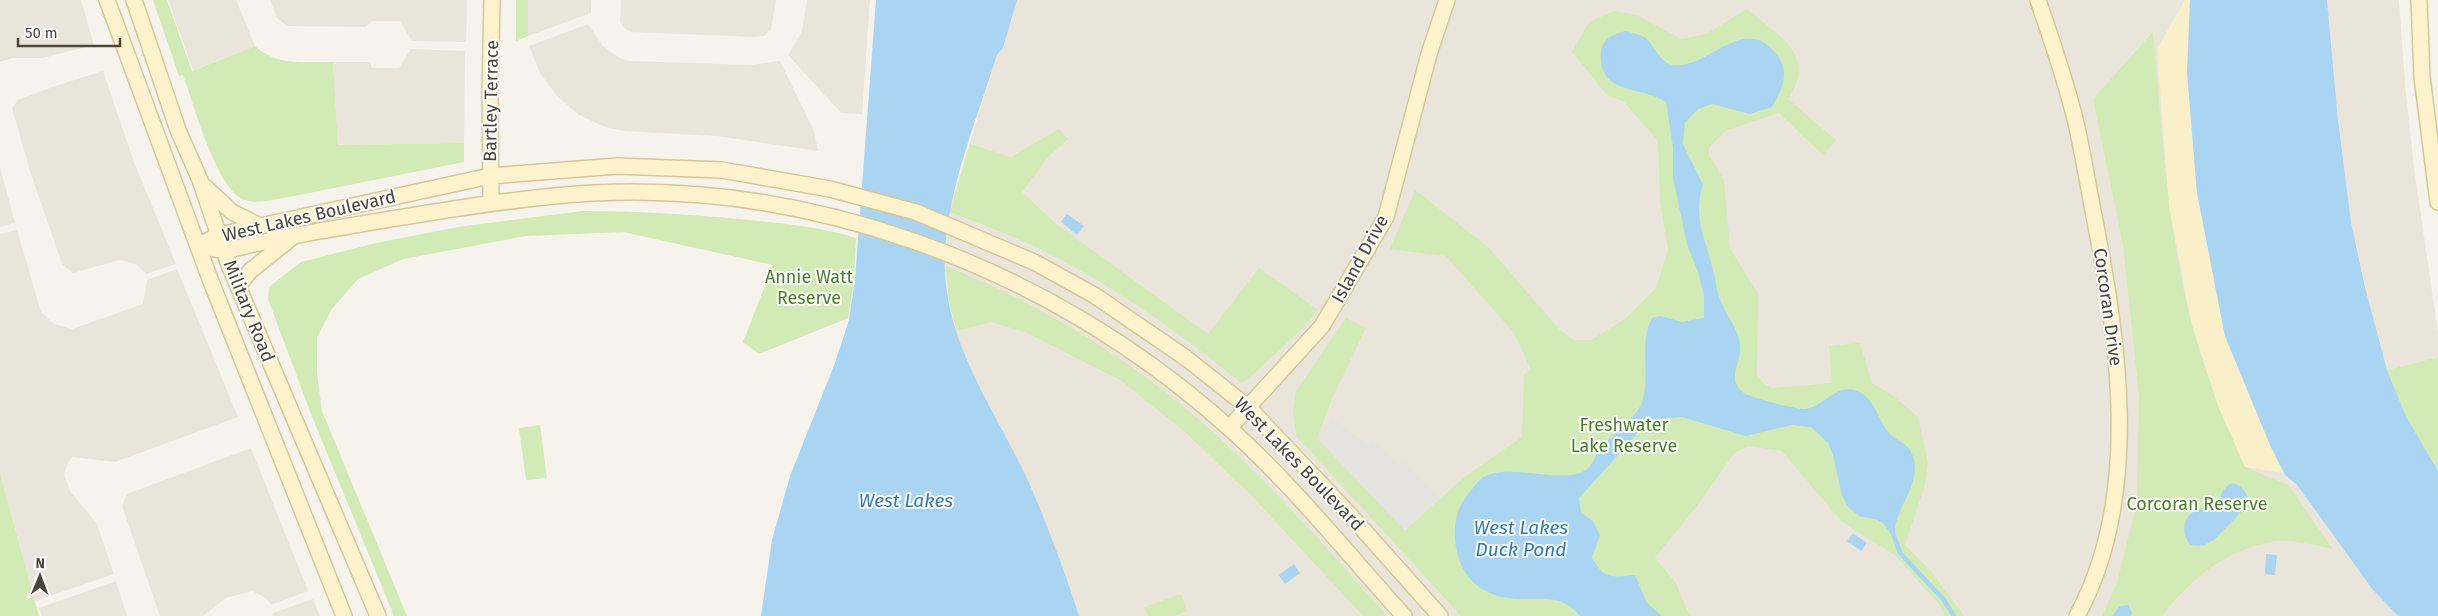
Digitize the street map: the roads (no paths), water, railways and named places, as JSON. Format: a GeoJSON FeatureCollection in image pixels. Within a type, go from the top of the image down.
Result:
{"type":"FeatureCollection","features":[{"type":"Feature","properties":{"kind":"main road","name":"Military Road"},"geometry":{"type":"LineString","coordinates":[[107,0],[266,424],[344,616]]}},
{"type":"Feature","properties":{"kind":"main road","name":"Military Road"},"geometry":{"type":"LineString","coordinates":[[134,0],[178,130],[200,180],[238,286],[378,616]]}},
{"type":"Feature","properties":{"kind":"main road","name":"Bartley Terrace"},"geometry":{"type":"LineString","coordinates":[[492,0],[490,176],[492,202]]}},
{"type":"Feature","properties":{"kind":"main road","name":"Island Drive"},"geometry":{"type":"LineString","coordinates":[[1229,428],[1322,326],[1386,217],[1428,54],[1447,0]]}},
{"type":"Feature","properties":{"kind":"main road","name":"Corcoran Drive"},"geometry":{"type":"LineString","coordinates":[[2038,0],[2076,123],[2110,297],[2117,376],[2119,459],[2114,504],[2105,550],[2078,616]]}},
{"type":"Feature","properties":{"kind":"main road"},"geometry":{"type":"LineString","coordinates":[[2419,0],[2422,76],[2438,202]]}},
{"type":"Feature","properties":{"kind":"main road","name":"West Lakes Boulevard"},"geometry":{"type":"LineString","coordinates":[[198,246],[219,235],[490,176],[617,166],[722,170],[830,189],[916,212],[1034,262],[1094,295],[1186,358],[1249,408],[1440,616]]}},
{"type":"Feature","properties":{"kind":"main road"},"geometry":{"type":"LineString","coordinates":[[200,180],[217,200],[232,212],[260,226]]}},
{"type":"Feature","properties":{"kind":"main road","name":"West Lakes Boulevard"},"geometry":{"type":"LineString","coordinates":[[198,246],[225,250],[294,236],[492,202],[588,193],[652,193],[728,198],[832,216],[914,240],[975,264],[1030,289],[1130,349],[1229,428],[1274,471],[1404,616]]}},
{"type":"Feature","properties":{"kind":"main road"},"geometry":{"type":"LineString","coordinates":[[238,286],[250,271],[294,236]]}},
{"type":"Feature","properties":{"kind":"water","name":"West Lakes"},"geometry":{"type":"Polygon","coordinates":[[[876,0],[1017,0],[1003,48],[997,55],[962,162],[949,218],[945,272],[948,301],[955,329],[965,356],[1030,485],[1056,550],[1079,616],[761,616],[772,540],[790,476],[835,363],[849,320],[855,279],[876,0]]]}},
{"type":"Feature","properties":{"kind":"water"},"geometry":{"type":"Polygon","coordinates":[[[2190,0],[2327,0],[2338,120],[2351,222],[2365,287],[2387,370],[2406,416],[2438,471],[2438,616],[2398,616],[2373,590],[2297,485],[2285,475],[2270,445],[2225,336],[2197,193],[2187,72],[2190,0]]]}},
{"type":"Feature","properties":{"kind":"water","name":"West Lakes Duck Pond"},"geometry":{"type":"Polygon","coordinates":[[[1626,31],[1644,37],[1664,61],[1673,65],[1687,64],[1740,40],[1754,39],[1766,44],[1779,58],[1784,70],[1784,77],[1781,89],[1772,107],[1750,114],[1712,104],[1698,109],[1685,123],[1683,144],[1703,185],[1699,207],[1701,228],[1722,305],[1739,338],[1740,351],[1735,382],[1744,393],[1801,409],[1813,407],[1839,391],[1846,389],[1861,393],[1871,402],[1884,426],[1892,436],[1910,450],[1915,472],[1899,513],[1895,533],[1891,534],[1883,523],[1876,519],[1861,517],[1849,508],[1842,496],[1833,455],[1828,443],[1811,427],[1792,425],[1746,436],[1682,417],[1658,419],[1646,424],[1579,498],[1581,513],[1593,521],[1600,535],[1592,558],[1605,574],[1610,576],[1635,575],[1647,603],[1662,616],[1580,616],[1569,606],[1558,601],[1503,597],[1489,592],[1474,583],[1464,571],[1458,557],[1455,527],[1457,514],[1462,502],[1481,479],[1492,474],[1522,472],[1569,475],[1581,473],[1590,466],[1604,444],[1631,419],[1643,399],[1646,379],[1646,337],[1652,318],[1660,316],[1682,322],[1704,318],[1704,296],[1698,272],[1687,244],[1673,178],[1673,147],[1666,102],[1613,83],[1606,76],[1602,66],[1601,52],[1604,43],[1613,35],[1626,31]]]}},
{"type":"Feature","properties":{"kind":"water"},"geometry":{"type":"Polygon","coordinates":[[[1067,214],[1084,226],[1077,235],[1061,222],[1067,214]]]}},
{"type":"Feature","properties":{"kind":"water"},"geometry":{"type":"Polygon","coordinates":[[[2233,483],[2240,486],[2247,495],[2244,509],[2216,538],[2203,546],[2190,545],[2184,528],[2187,518],[2195,511],[2213,506],[2219,500],[2224,490],[2233,483]]]}},
{"type":"Feature","properties":{"kind":"water"},"geometry":{"type":"Polygon","coordinates":[[[1853,533],[1867,543],[1861,551],[1847,541],[1853,533]]]}},
{"type":"Feature","properties":{"kind":"water"},"geometry":{"type":"Polygon","coordinates":[[[2266,554],[2277,555],[2275,575],[2265,574],[2266,554]]]}},
{"type":"Feature","properties":{"kind":"water"},"geometry":{"type":"Polygon","coordinates":[[[1294,564],[1300,573],[1285,584],[1279,575],[1294,564]]]}},
{"type":"Feature","properties":{"kind":"water"},"geometry":{"type":"Polygon","coordinates":[[[2128,605],[2132,613],[2131,616],[2112,616],[2120,606],[2128,605]]]}},
{"type":"Feature","properties":{"kind":"waterway"},"geometry":{"type":"LineString","coordinates":[[1893,533],[1900,553],[1943,599],[1954,616]]}},
{"type":"Feature","properties":{"kind":"park label","name":"Annie Watt Reserve"},"geometry":{"type":"Point","coordinates":[809,287]}},
{"type":"Feature","properties":{"kind":"park label","name":"Freshwater Lake Reserve"},"geometry":{"type":"Point","coordinates":[1624,435]}},
{"type":"Feature","properties":{"kind":"park label","name":"Corcoran Reserve"},"geometry":{"type":"Point","coordinates":[2197,504]}}]}
